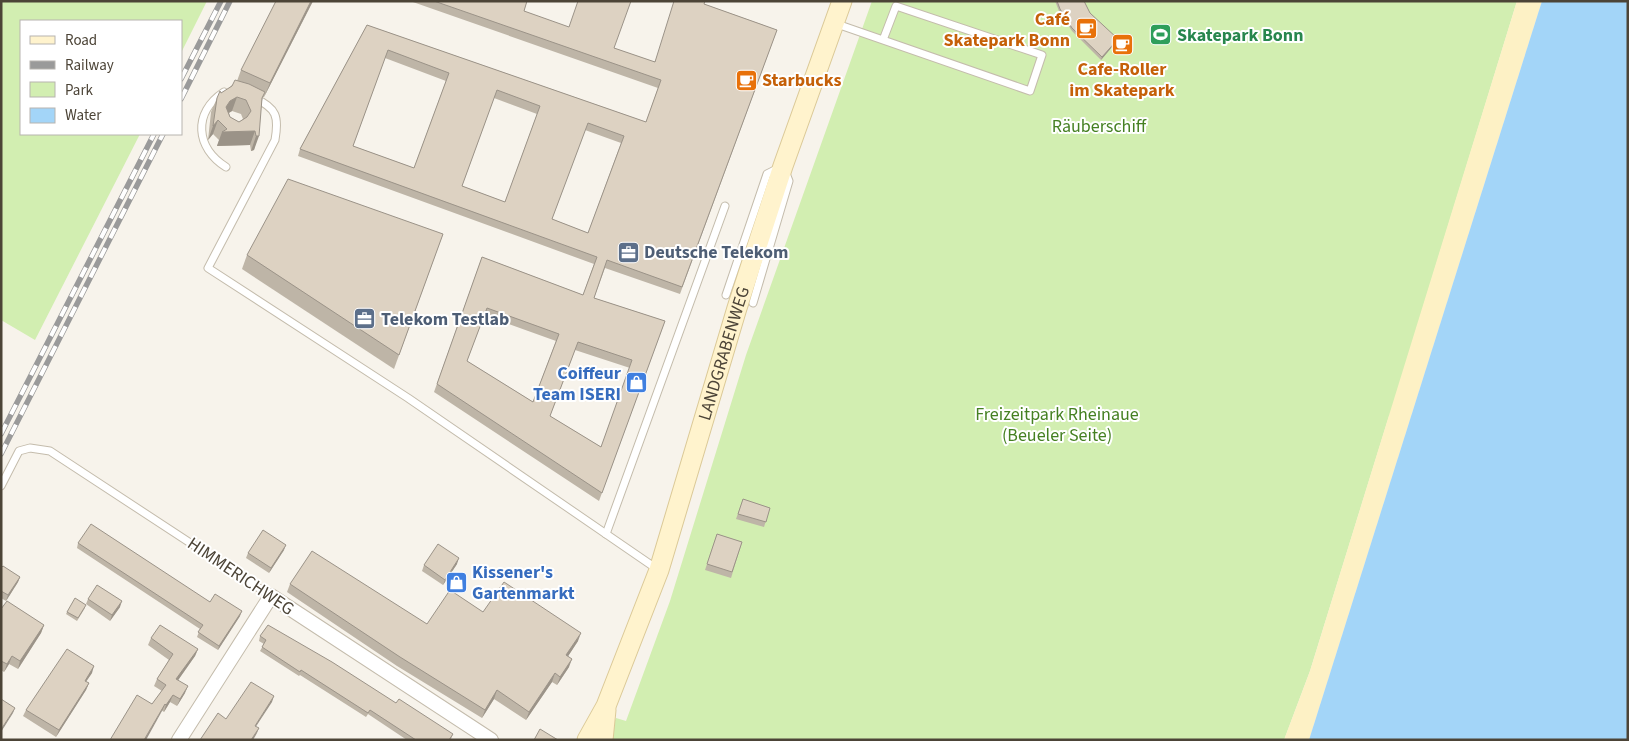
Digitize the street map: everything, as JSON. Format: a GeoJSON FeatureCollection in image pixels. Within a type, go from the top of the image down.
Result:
{"type":"FeatureCollection","features":[{"type":"Feature","properties":{"kind":"street","name":"LANDGRABENWEG"},"geometry":{"type":"LineString","coordinates":[[587,740],[606,706],[660,570],[737,308],[783,166],[842,1]]}},
{"type":"Feature","properties":{"kind":"street"},"geometry":{"type":"LineString","coordinates":[[180,740],[270,596]]}},
{"type":"Feature","properties":{"kind":"street","name":"HIMMERICHWEG"},"geometry":{"type":"LineString","coordinates":[[270,596],[491,740]]}},
{"type":"Feature","properties":{"kind":"street","name":"LANDGRABENWEG"},"geometry":{"type":"LineString","coordinates":[[603,740],[606,706]]}},
{"type":"Feature","properties":{"kind":"lane"},"geometry":{"type":"LineString","coordinates":[[834,23],[883,40],[1030,91],[1042,55],[896,6],[883,40]]}},
{"type":"Feature","properties":{"kind":"lane"},"geometry":{"type":"LineString","coordinates":[[226,167],[213,159],[207,151],[201,128],[207,108],[212,101],[226,90],[234,89]]}},
{"type":"Feature","properties":{"kind":"lane"},"geometry":{"type":"LineString","coordinates":[[248,95],[262,102],[277,116],[278,123],[275,140],[208,268],[408,398],[660,570]]}},
{"type":"Feature","properties":{"kind":"lane"},"geometry":{"type":"LineString","coordinates":[[726,295],[767,174],[783,166],[789,182],[753,303]]}},
{"type":"Feature","properties":{"kind":"lane"},"geometry":{"type":"LineString","coordinates":[[606,534],[726,206]]}},
{"type":"Feature","properties":{"kind":"lane","name":"HIMMERICHWEG"},"geometry":{"type":"LineString","coordinates":[[1,486],[19,451],[30,448],[50,451],[270,596]]}},
{"type":"Feature","properties":{"kind":"green space"},"geometry":{"type":"Polygon","coordinates":[[[1,1],[207,1],[182,51],[182,20],[20,20],[20,135],[139,135],[35,340],[1,320],[1,1]]]}},
{"type":"Feature","properties":{"kind":"green space","name":"Freizeitpark Rheinaue (Beueler Seite)"},"geometry":{"type":"Polygon","coordinates":[[[872,1],[1517,1],[1397,392],[1401,405],[1389,416],[1310,671],[1284,740],[606,740],[616,718],[626,721],[670,601],[746,355],[872,1]]]}},
{"type":"Feature","properties":{"kind":"sand"},"geometry":{"type":"Polygon","coordinates":[[[1517,1],[1542,1],[1309,740],[1284,740],[1310,671],[1517,1]]]}},
{"type":"Feature","properties":{"kind":"water"},"geometry":{"type":"Polygon","coordinates":[[[1542,1],[1628,1],[1628,740],[1309,740],[1542,1]]]}},
{"type":"Feature","properties":{"kind":"building"},"geometry":{"type":"Polygon","coordinates":[[[276,1],[311,1],[270,83],[241,70],[276,1]]]}},
{"type":"Feature","properties":{"kind":"building","name":"Deutsche Telekom"},"geometry":{"type":"Polygon","coordinates":[[[434,1],[527,1],[524,11],[569,27],[578,1],[631,1],[614,48],[655,62],[674,1],[705,1],[704,4],[777,30],[682,287],[607,260],[594,298],[665,321],[602,493],[437,384],[482,257],[583,295],[597,257],[300,149],[367,25],[646,122],[661,80],[434,1]],[[388,50],[353,146],[414,168],[449,73],[388,50]],[[497,90],[462,186],[505,202],[540,106],[497,90]],[[588,123],[552,219],[588,233],[624,136],[588,123]],[[487,308],[467,361],[533,402],[559,334],[487,308]],[[578,342],[550,416],[601,447],[632,360],[578,342]]]}},
{"type":"Feature","properties":{"kind":"building","name":"Café Skatepark Bonn"},"geometry":{"type":"Polygon","coordinates":[[[1057,1],[1084,1],[1090,13],[1118,39],[1102,57],[1072,28],[1057,1]]]}},
{"type":"Feature","properties":{"kind":"building"},"geometry":{"type":"Polygon","coordinates":[[[235,80],[265,92],[262,98],[259,136],[256,136],[255,131],[222,132],[227,129],[218,120],[213,126],[217,98],[220,91],[221,93],[232,86],[235,80]],[[237,97],[230,101],[226,107],[230,117],[239,122],[247,117],[251,111],[246,100],[237,97]]]}},
{"type":"Feature","properties":{"kind":"building","name":"Telekom Testlab"},"geometry":{"type":"Polygon","coordinates":[[[288,179],[443,234],[399,355],[247,255],[288,179]]]}},
{"type":"Feature","properties":{"kind":"building"},"geometry":{"type":"Polygon","coordinates":[[[743,499],[770,508],[766,522],[738,514],[743,499]]]}},
{"type":"Feature","properties":{"kind":"building"},"geometry":{"type":"Polygon","coordinates":[[[91,524],[210,602],[215,594],[242,611],[219,646],[198,632],[203,625],[78,543],[91,524]]]}},
{"type":"Feature","properties":{"kind":"building"},"geometry":{"type":"Polygon","coordinates":[[[263,530],[286,545],[271,568],[248,553],[263,530]]]}},
{"type":"Feature","properties":{"kind":"building"},"geometry":{"type":"Polygon","coordinates":[[[717,534],[742,542],[732,572],[707,564],[717,534]]]}},
{"type":"Feature","properties":{"kind":"building"},"geometry":{"type":"Polygon","coordinates":[[[438,544],[459,558],[445,580],[424,565],[438,544]]]}},
{"type":"Feature","properties":{"kind":"building"},"geometry":{"type":"Polygon","coordinates":[[[312,551],[427,624],[450,590],[483,612],[504,582],[581,633],[566,655],[572,659],[560,677],[555,673],[529,712],[497,690],[485,710],[400,657],[290,584],[312,551]]]}},
{"type":"Feature","properties":{"kind":"building"},"geometry":{"type":"Polygon","coordinates":[[[3,566],[20,577],[8,595],[1,591],[1,568],[3,566]]]}},
{"type":"Feature","properties":{"kind":"building"},"geometry":{"type":"Polygon","coordinates":[[[97,585],[122,601],[112,615],[88,599],[97,585]]]}},
{"type":"Feature","properties":{"kind":"building"},"geometry":{"type":"Polygon","coordinates":[[[75,598],[86,605],[78,618],[67,612],[75,598]]]}},
{"type":"Feature","properties":{"kind":"building"},"geometry":{"type":"Polygon","coordinates":[[[7,601],[44,625],[20,661],[12,656],[7,664],[1,661],[1,609],[7,601]]]}},
{"type":"Feature","properties":{"kind":"building"},"geometry":{"type":"Polygon","coordinates":[[[160,625],[198,649],[176,679],[188,686],[180,699],[173,695],[165,704],[144,740],[110,740],[137,695],[152,704],[166,685],[157,679],[173,654],[151,638],[160,625]]]}},
{"type":"Feature","properties":{"kind":"building"},"geometry":{"type":"Polygon","coordinates":[[[268,625],[332,662],[396,703],[399,699],[453,734],[449,740],[416,740],[370,710],[368,713],[262,647],[266,640],[260,636],[268,625]]]}},
{"type":"Feature","properties":{"kind":"building"},"geometry":{"type":"Polygon","coordinates":[[[67,649],[94,666],[85,681],[89,683],[59,730],[26,710],[67,649]]]}},
{"type":"Feature","properties":{"kind":"building"},"geometry":{"type":"Polygon","coordinates":[[[251,682],[274,696],[255,726],[259,728],[251,740],[200,740],[218,713],[226,719],[251,682]]]}},
{"type":"Feature","properties":{"kind":"building"},"geometry":{"type":"Polygon","coordinates":[[[1,699],[15,708],[2,728],[1,728],[1,699]]]}},
{"type":"Feature","properties":{"kind":"building"},"geometry":{"type":"Polygon","coordinates":[[[540,729],[558,740],[534,740],[540,729]]]}},
{"type":"Feature","properties":{"kind":"railway"},"geometry":{"type":"LineString","coordinates":[[182,77],[221,1]]}},
{"type":"Feature","properties":{"kind":"railway"},"geometry":{"type":"LineString","coordinates":[[182,97],[230,1]]}},
{"type":"Feature","properties":{"kind":"railway"},"geometry":{"type":"LineString","coordinates":[[1,434],[153,135]]}},
{"type":"Feature","properties":{"kind":"railway"},"geometry":{"type":"LineString","coordinates":[[1,454],[162,135]]}},
{"type":"Feature","properties":{"kind":"place","name":"Café Skatepark Bonn"},"geometry":{"type":"Point","coordinates":[1086,29]}},
{"type":"Feature","properties":{"kind":"place","name":"Skatepark Bonn"},"geometry":{"type":"Point","coordinates":[1161,35]}},
{"type":"Feature","properties":{"kind":"place","name":"Cafe-Roller im Skatepark"},"geometry":{"type":"Point","coordinates":[1122,44]}},
{"type":"Feature","properties":{"kind":"place","name":"Starbucks"},"geometry":{"type":"Point","coordinates":[746,80]}},
{"type":"Feature","properties":{"kind":"place","name":"Deutsche Telekom"},"geometry":{"type":"Point","coordinates":[628,252]}},
{"type":"Feature","properties":{"kind":"place","name":"Telekom Testlab"},"geometry":{"type":"Point","coordinates":[365,319]}},
{"type":"Feature","properties":{"kind":"place","name":"Coiffeur Team ISERI"},"geometry":{"type":"Point","coordinates":[637,383]}},
{"type":"Feature","properties":{"kind":"place","name":"Kissener's Gartenmarkt"},"geometry":{"type":"Point","coordinates":[456,582]}},
{"type":"Feature","properties":{"kind":"park label","name":"Räuberschiff"},"geometry":{"type":"Point","coordinates":[1099,126]}}]}
